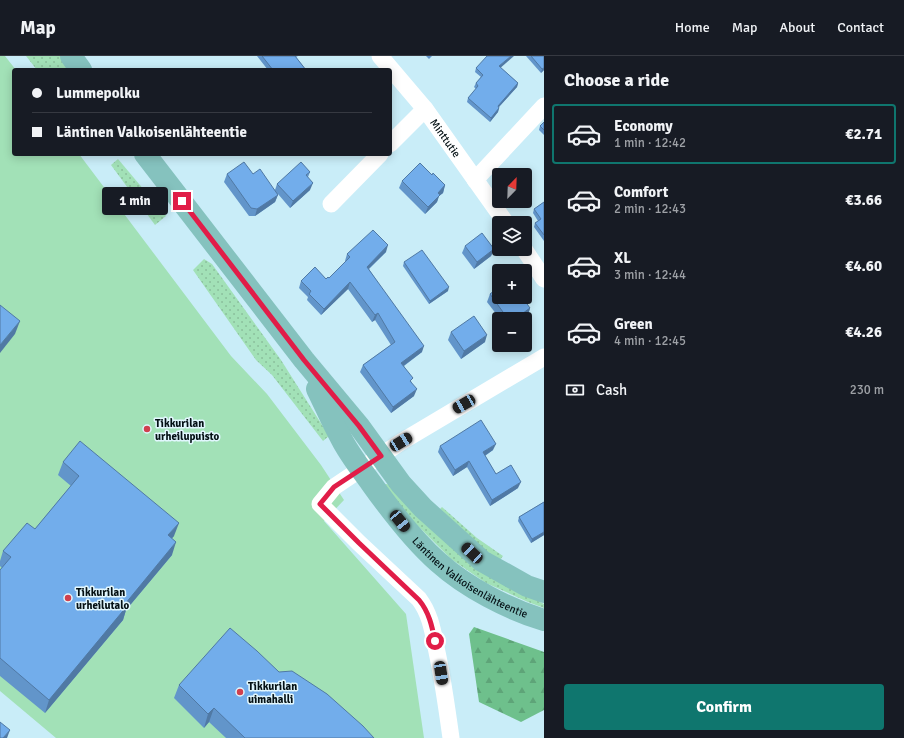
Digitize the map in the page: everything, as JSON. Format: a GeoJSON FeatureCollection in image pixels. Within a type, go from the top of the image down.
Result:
{"type":"FeatureCollection","features":[{"type":"Feature","properties":{"kind":"main road"},"geometry":{"type":"LineString","coordinates":[[71,56],[80,68]]}},
{"type":"Feature","properties":{"kind":"main road","name":"Läntinen Valkoisenlähteentie"},"geometry":{"type":"LineString","coordinates":[[147,156],[304,360],[359,426],[401,484],[423,508],[472,553],[494,569],[527,586],[544,592]]}},
{"type":"Feature","properties":{"kind":"main road","name":"Läntinen Valkoisenlähteentie"},"geometry":{"type":"LineString","coordinates":[[304,360],[341,439],[383,500],[408,531],[439,563],[484,595],[529,616],[544,620]]}},
{"type":"Feature","properties":{"kind":"street","name":"Minttutie"},"geometry":{"type":"LineString","coordinates":[[380,56],[390,68]]}},
{"type":"Feature","properties":{"kind":"street","name":"Minttutie"},"geometry":{"type":"LineString","coordinates":[[392,70],[425,109],[501,216]]}},
{"type":"Feature","properties":{"kind":"street"},"geometry":{"type":"LineString","coordinates":[[475,180],[544,106]]}},
{"type":"Feature","properties":{"kind":"street"},"geometry":{"type":"LineString","coordinates":[[392,142],[425,109]]}},
{"type":"Feature","properties":{"kind":"street"},"geometry":{"type":"LineString","coordinates":[[330,204],[378,156]]}},
{"type":"Feature","properties":{"kind":"street"},"geometry":{"type":"LineString","coordinates":[[529,256],[544,278]]}},
{"type":"Feature","properties":{"kind":"street"},"geometry":{"type":"LineString","coordinates":[[451,738],[440,666],[432,627],[426,609],[419,600],[320,504],[334,487],[361,469],[420,431],[544,357]]}},
{"type":"Feature","properties":{"kind":"green space","name":"Tikkurilan urheilupuisto"},"geometry":{"type":"Polygon","coordinates":[[[0,56],[5,56],[14,68],[12,68],[12,156],[81,156],[231,356],[267,394],[321,465],[344,500],[324,521],[406,614],[424,738],[56,738],[0,691],[0,56]]]}},
{"type":"Feature","properties":{"kind":"green space"},"geometry":{"type":"Polygon","coordinates":[[[26,56],[60,56],[69,68],[35,68],[26,56]]]}},
{"type":"Feature","properties":{"kind":"green space"},"geometry":{"type":"Polygon","coordinates":[[[118,159],[166,216],[155,225],[111,165],[118,159]]]}},
{"type":"Feature","properties":{"kind":"green space"},"geometry":{"type":"Polygon","coordinates":[[[204,259],[212,264],[281,360],[329,436],[323,441],[272,375],[256,360],[193,270],[204,259]]]}},
{"type":"Feature","properties":{"kind":"green space"},"geometry":{"type":"Polygon","coordinates":[[[384,485],[392,485],[488,575],[544,604],[544,608],[486,583],[451,559],[415,523],[384,485]]]}},
{"type":"Feature","properties":{"kind":"green space"},"geometry":{"type":"Polygon","coordinates":[[[442,507],[477,538],[503,556],[500,560],[485,550],[440,509],[442,507]]]}},
{"type":"Feature","properties":{"kind":"green space"},"geometry":{"type":"Polygon","coordinates":[[[474,627],[544,652],[544,710],[521,722],[479,702],[469,634],[474,627]]]}},
{"type":"Feature","properties":{"kind":"building"},"geometry":{"type":"Polygon","coordinates":[[[262,56],[295,56],[304,68],[271,68],[262,56]]]}},
{"type":"Feature","properties":{"kind":"building"},"geometry":{"type":"Polygon","coordinates":[[[487,56],[511,56],[499,66],[518,83],[498,106],[499,108],[491,118],[468,98],[478,86],[476,83],[483,75],[476,68],[487,56]]]}},
{"type":"Feature","properties":{"kind":"building"},"geometry":{"type":"Polygon","coordinates":[[[531,56],[544,56],[544,68],[542,69],[531,56]]]}},
{"type":"Feature","properties":{"kind":"building"},"geometry":{"type":"Polygon","coordinates":[[[544,122],[544,130],[540,126],[544,122]]]}},
{"type":"Feature","properties":{"kind":"building"},"geometry":{"type":"Polygon","coordinates":[[[244,162],[253,174],[260,169],[278,195],[257,209],[251,208],[227,174],[244,162]]]}},
{"type":"Feature","properties":{"kind":"building"},"geometry":{"type":"Polygon","coordinates":[[[301,162],[310,172],[306,175],[313,183],[293,201],[277,184],[301,162]]]}},
{"type":"Feature","properties":{"kind":"building"},"geometry":{"type":"Polygon","coordinates":[[[420,163],[445,185],[438,193],[440,195],[428,207],[402,181],[420,163]]]}},
{"type":"Feature","properties":{"kind":"building"},"geometry":{"type":"Polygon","coordinates":[[[544,202],[544,235],[535,223],[541,219],[534,209],[544,202]]]}},
{"type":"Feature","properties":{"kind":"building"},"geometry":{"type":"Polygon","coordinates":[[[373,230],[388,245],[367,267],[424,346],[401,363],[413,378],[410,381],[417,389],[393,407],[363,365],[395,342],[378,313],[375,315],[350,282],[324,309],[309,294],[311,291],[301,281],[315,267],[326,279],[328,277],[329,278],[350,257],[347,254],[373,230]]]}},
{"type":"Feature","properties":{"kind":"building"},"geometry":{"type":"Polygon","coordinates":[[[482,233],[492,246],[492,251],[477,262],[465,246],[482,233]]]}},
{"type":"Feature","properties":{"kind":"building"},"geometry":{"type":"Polygon","coordinates":[[[422,250],[449,287],[430,301],[404,262],[422,250]]]}},
{"type":"Feature","properties":{"kind":"building"},"geometry":{"type":"Polygon","coordinates":[[[497,304],[527,304],[530,308],[525,312],[503,312],[497,304]]]}},
{"type":"Feature","properties":{"kind":"building"},"geometry":{"type":"Polygon","coordinates":[[[0,305],[20,321],[0,345],[0,305]]]}},
{"type":"Feature","properties":{"kind":"building"},"geometry":{"type":"Polygon","coordinates":[[[474,316],[487,335],[464,351],[451,332],[474,316]]]}},
{"type":"Feature","properties":{"kind":"building"},"geometry":{"type":"Polygon","coordinates":[[[481,420],[496,444],[483,452],[496,474],[511,465],[521,482],[492,500],[469,461],[455,470],[440,446],[481,420]]]}},
{"type":"Feature","properties":{"kind":"building","name":"Tikkurilan urheilutalo"},"geometry":{"type":"Polygon","coordinates":[[[80,441],[179,523],[168,535],[176,542],[125,604],[127,606],[49,700],[0,658],[0,570],[11,557],[3,551],[27,523],[35,529],[79,476],[63,462],[80,441]]]}},
{"type":"Feature","properties":{"kind":"building"},"geometry":{"type":"Polygon","coordinates":[[[544,502],[544,532],[532,539],[519,517],[544,502]]]}},
{"type":"Feature","properties":{"kind":"building","name":"Tikkurilan uimahalli"},"geometry":{"type":"Polygon","coordinates":[[[230,628],[279,672],[292,671],[327,694],[363,726],[374,738],[245,738],[214,708],[208,714],[179,685],[230,628]]]}},
{"type":"Feature","properties":{"kind":"building"},"geometry":{"type":"Polygon","coordinates":[[[0,722],[10,730],[3,738],[0,738],[0,722]]]}},
{"type":"Feature","properties":{"kind":"place","name":"Tikkurilan urheilupuisto"},"geometry":{"type":"Point","coordinates":[147,429]}},
{"type":"Feature","properties":{"kind":"place","name":"Tikkurilan urheilutalo"},"geometry":{"type":"Point","coordinates":[68,598]}},
{"type":"Feature","properties":{"kind":"place","name":"Tikkurilan uimahalli"},"geometry":{"type":"Point","coordinates":[240,692]}},
{"type":"Feature","properties":{"kind":"route"},"geometry":{"type":"LineString","coordinates":[[182,201],[304,360],[359,426],[381,456],[334,487],[320,504],[419,600],[426,609],[435,641]]}}]}
